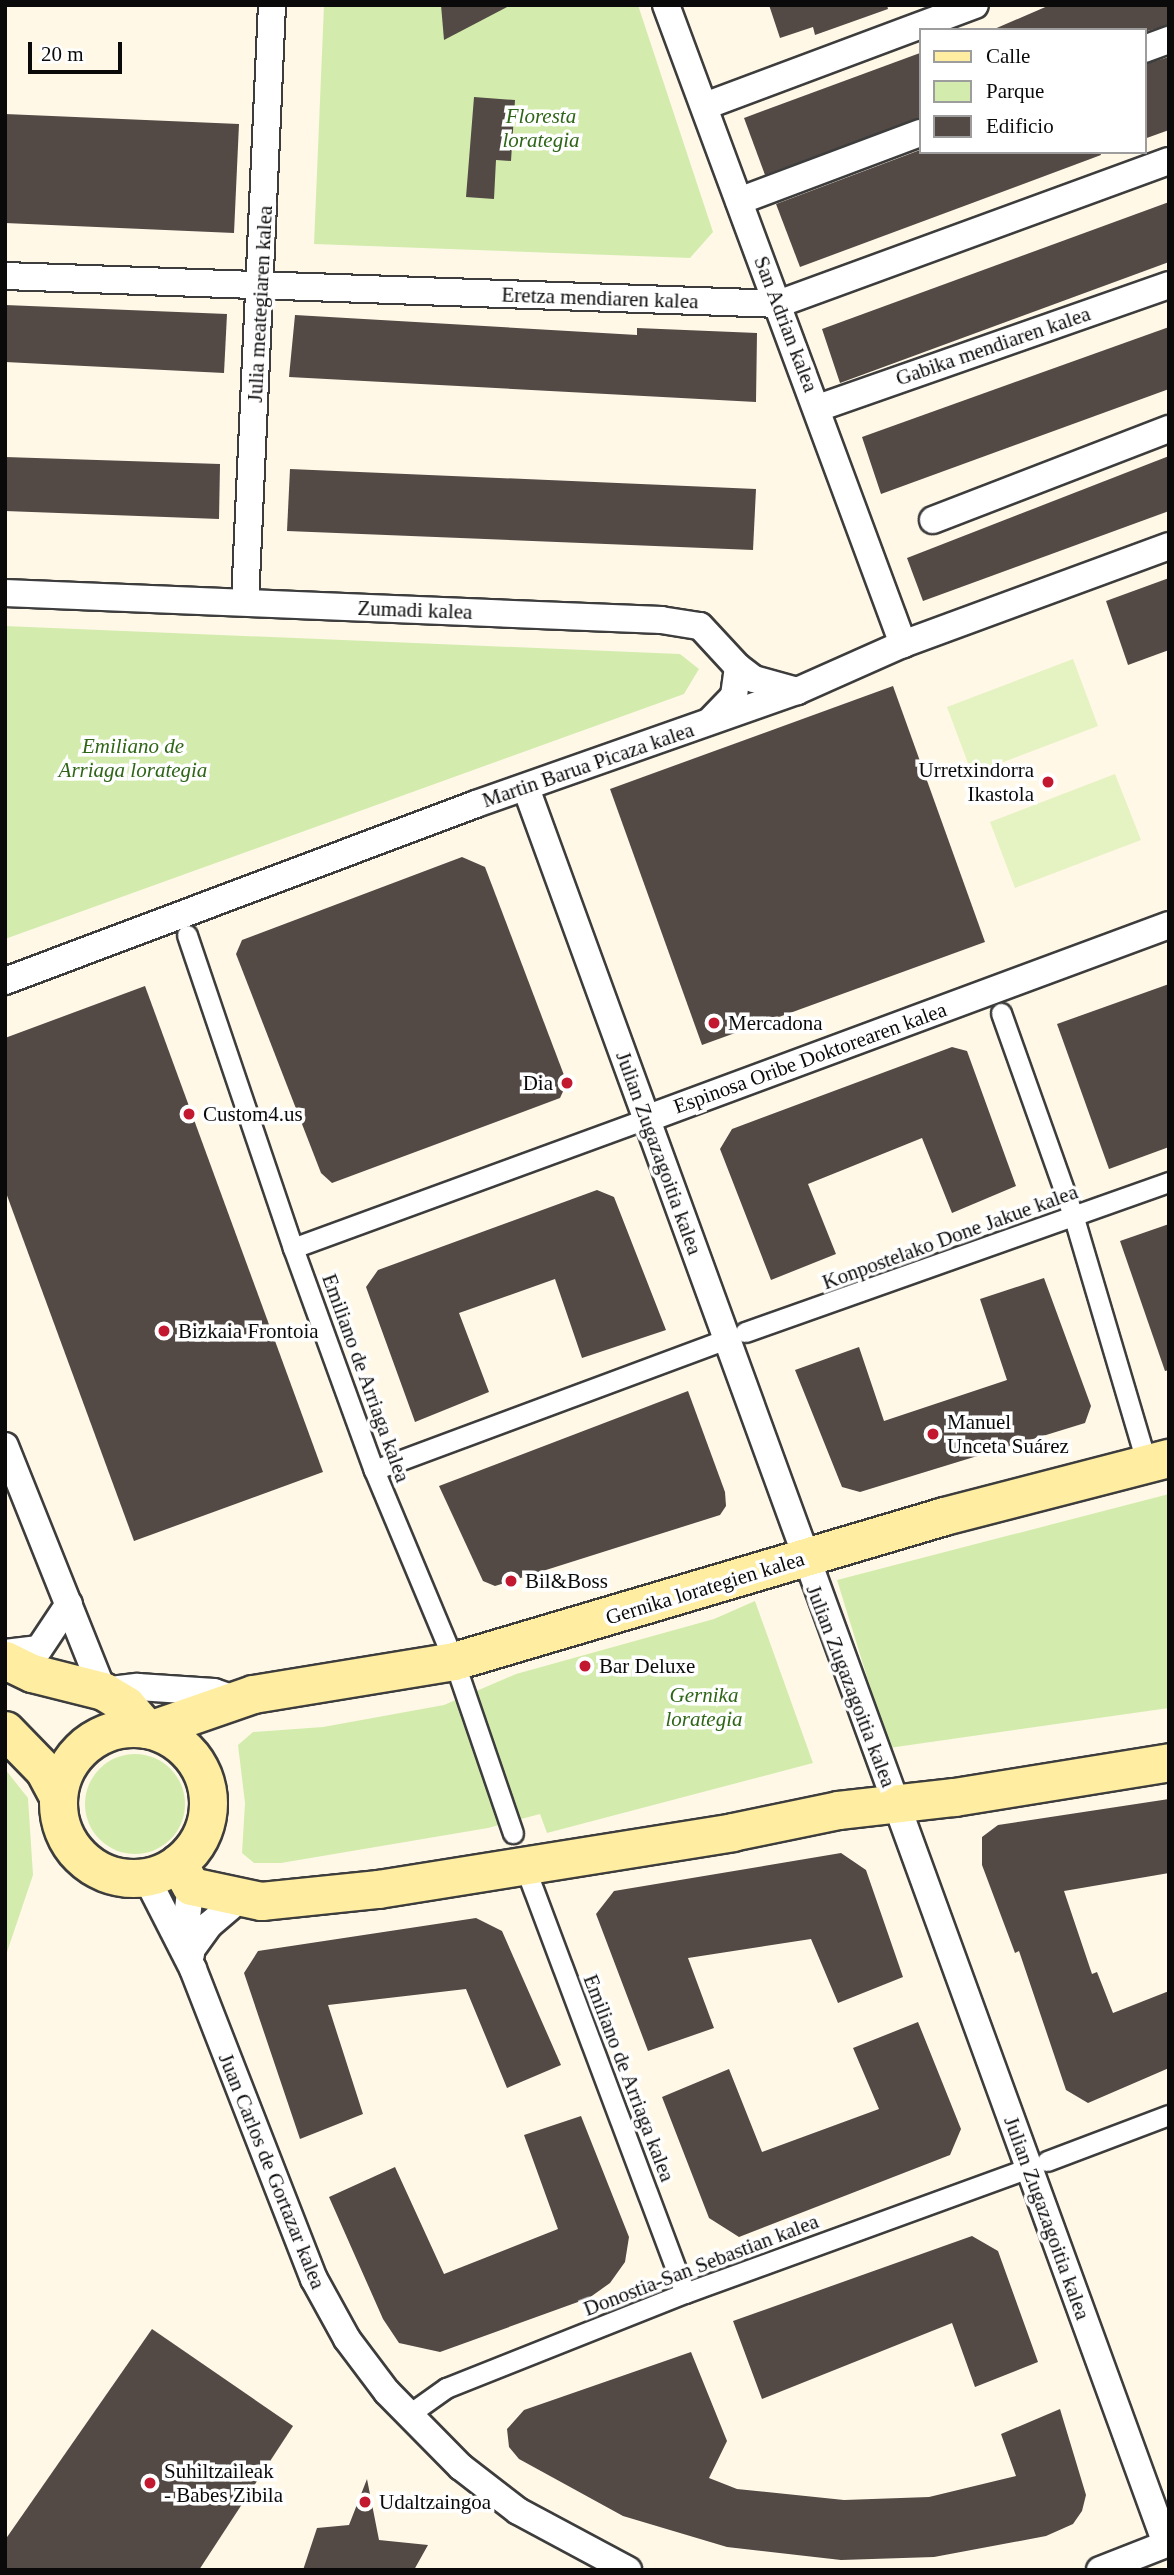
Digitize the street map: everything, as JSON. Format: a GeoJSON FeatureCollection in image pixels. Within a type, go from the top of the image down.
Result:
{"type":"FeatureCollection","features":[{"type":"Feature","properties":{"kind":"main road","name":"Gernika lorategien kalea"},"geometry":{"type":"LineString","coordinates":[[149,1729],[237,1700],[454,1661],[803,1558],[1158,1461]]}},
{"type":"Feature","properties":{"kind":"main road"},"geometry":{"type":"LineString","coordinates":[[5,1660],[32,1673],[103,1691],[126,1705],[149,1729]]}},
{"type":"Feature","properties":{"kind":"main road"},"geometry":{"type":"LineString","coordinates":[[172,1875],[194,1846],[205,1824],[208,1800],[204,1776],[192,1755],[174,1739],[149,1729],[126,1727],[102,1734],[80,1748],[65,1769],[57,1794],[59,1821],[76,1853],[107,1874],[172,1875],[261,1901],[378,1889],[895,1803],[1169,1762]]}},
{"type":"Feature","properties":{"kind":"main road"},"geometry":{"type":"LineString","coordinates":[[5,1730],[44,1770],[57,1794]]}},
{"type":"Feature","properties":{"kind":"street","name":"Julia meategiaren kalea"},"geometry":{"type":"LineString","coordinates":[[245,602],[272,5]]}},
{"type":"Feature","properties":{"kind":"street","name":"San Adrian kalea"},"geometry":{"type":"LineString","coordinates":[[666,5],[818,408],[903,644]]}},
{"type":"Feature","properties":{"kind":"street"},"geometry":{"type":"LineString","coordinates":[[705,106],[975,5]]}},
{"type":"Feature","properties":{"kind":"street"},"geometry":{"type":"LineString","coordinates":[[1146,48],[1169,40]]}},
{"type":"Feature","properties":{"kind":"street"},"geometry":{"type":"LineString","coordinates":[[739,201],[918,134]]}},
{"type":"Feature","properties":{"kind":"street","name":"Eretza mendiaren kalea"},"geometry":{"type":"LineString","coordinates":[[5,276],[260,288],[778,304],[1169,161]]}},
{"type":"Feature","properties":{"kind":"street","name":"Gabika mendiaren kalea"},"geometry":{"type":"LineString","coordinates":[[818,408],[1169,285]]}},
{"type":"Feature","properties":{"kind":"street"},"geometry":{"type":"LineString","coordinates":[[933,520],[1169,429]]}},
{"type":"Feature","properties":{"kind":"street","name":"Martin Barua Picaza kalea"},"geometry":{"type":"LineString","coordinates":[[5,981],[797,691],[903,644],[1169,546]]}},
{"type":"Feature","properties":{"kind":"street","name":"Zumadi kalea"},"geometry":{"type":"LineString","coordinates":[[5,593],[661,620],[700,626],[738,667],[754,679],[797,691]]}},
{"type":"Feature","properties":{"kind":"street"},"geometry":{"type":"LineString","coordinates":[[708,723],[734,696],[738,667]]}},
{"type":"Feature","properties":{"kind":"street","name":"Julian Zugazagoitia kalea"},"geometry":{"type":"LineString","coordinates":[[526,788],[715,1300],[803,1558],[1167,2543]]}},
{"type":"Feature","properties":{"kind":"street","name":"Espinosa Oribe Doktorearen kalea"},"geometry":{"type":"LineString","coordinates":[[293,1248],[1169,925]]}},
{"type":"Feature","properties":{"kind":"street","name":"Emiliano de Arriaga kalea"},"geometry":{"type":"LineString","coordinates":[[187,935],[293,1248],[374,1470],[454,1661],[513,1833]]}},
{"type":"Feature","properties":{"kind":"street"},"geometry":{"type":"LineString","coordinates":[[1001,1013],[1158,1461]]}},
{"type":"Feature","properties":{"kind":"street","name":"Konpostelako Done Jakue kalea"},"geometry":{"type":"LineString","coordinates":[[745,1332],[1169,1182]]}},
{"type":"Feature","properties":{"kind":"street"},"geometry":{"type":"LineString","coordinates":[[374,1470],[715,1343]]}},
{"type":"Feature","properties":{"kind":"street"},"geometry":{"type":"LineString","coordinates":[[5,1446],[103,1691]]}},
{"type":"Feature","properties":{"kind":"street"},"geometry":{"type":"LineString","coordinates":[[5,1653],[39,1649],[69,1604]]}},
{"type":"Feature","properties":{"kind":"street","name":"Gernika lorategien kalea"},"geometry":{"type":"LineString","coordinates":[[103,1691],[138,1687],[214,1692],[237,1700]]}},
{"type":"Feature","properties":{"kind":"street","name":"Juan Carlos de Gortazar kalea"},"geometry":{"type":"LineString","coordinates":[[172,1875],[187,1917],[192,1960]]}},
{"type":"Feature","properties":{"kind":"street","name":"Juan Carlos de Gortazar kalea"},"geometry":{"type":"LineString","coordinates":[[172,1875],[192,1960],[314,2279],[347,2339],[408,2415],[461,2467],[518,2511],[628,2570]]}},
{"type":"Feature","properties":{"kind":"street","name":"Emiliano de Arriaga kalea"},"geometry":{"type":"LineString","coordinates":[[529,1878],[685,2293]]}},
{"type":"Feature","properties":{"kind":"street"},"geometry":{"type":"LineString","coordinates":[[192,1960],[209,1924],[242,1897]]}},
{"type":"Feature","properties":{"kind":"street"},"geometry":{"type":"LineString","coordinates":[[1046,2161],[1169,2115]]}},
{"type":"Feature","properties":{"kind":"street","name":"Donostia-San Sebastian kalea"},"geometry":{"type":"LineString","coordinates":[[408,2415],[446,2388],[685,2293],[1018,2172]]}},
{"type":"Feature","properties":{"kind":"street"},"geometry":{"type":"LineString","coordinates":[[1100,2570],[1167,2543]]}},
{"type":"Feature","properties":{"kind":"green space","name":"Floresta lorategia"},"geometry":{"type":"Polygon","coordinates":[[[324,5],[638,5],[713,232],[690,258],[314,244],[324,5]]]}},
{"type":"Feature","properties":{"kind":"green space","name":"Emiliano de Arriaga lorategia"},"geometry":{"type":"Polygon","coordinates":[[[5,626],[680,654],[699,669],[684,694],[5,939],[5,626]]]}},
{"type":"Feature","properties":{"kind":"green space"},"geometry":{"type":"Polygon","coordinates":[[[1073,659],[1098,726],[972,774],[947,707],[1073,659]]]}},
{"type":"Feature","properties":{"kind":"green space"},"geometry":{"type":"Polygon","coordinates":[[[1115,774],[1141,840],[1015,888],[990,822],[1115,774]]]}},
{"type":"Feature","properties":{"kind":"green space"},"geometry":{"type":"Polygon","coordinates":[[[1169,1494],[1169,1708],[889,1748],[837,1580],[1169,1494]]]}},
{"type":"Feature","properties":{"kind":"green space","name":"Gernika lorategia"},"geometry":{"type":"Polygon","coordinates":[[[755,1601],[813,1763],[547,1833],[540,1814],[488,1828],[281,1863],[254,1863],[242,1853],[245,1803],[238,1745],[253,1732],[323,1727],[444,1705],[516,1674],[714,1619],[755,1601]]]}},
{"type":"Feature","properties":{"kind":"green space"},"geometry":{"type":"Polygon","coordinates":[[[135,1754],[154,1758],[171,1768],[181,1785],[185,1804],[181,1823],[171,1840],[154,1850],[135,1854],[116,1850],[99,1840],[89,1823],[85,1804],[89,1785],[99,1768],[116,1758],[135,1754]]]}},
{"type":"Feature","properties":{"kind":"green space"},"geometry":{"type":"Polygon","coordinates":[[[5,1769],[28,1798],[33,1875],[5,1958],[5,1769]]]}},
{"type":"Feature","properties":{"kind":"building"},"geometry":{"type":"Polygon","coordinates":[[[441,5],[511,5],[444,40],[441,5]]]}},
{"type":"Feature","properties":{"kind":"building"},"geometry":{"type":"Polygon","coordinates":[[[769,5],[887,5],[888,9],[815,35],[813,27],[780,38],[769,5]]]}},
{"type":"Feature","properties":{"kind":"building"},"geometry":{"type":"Polygon","coordinates":[[[1050,5],[1169,5],[1169,25],[1146,31],[1146,28],[997,28],[1050,5]]]}},
{"type":"Feature","properties":{"kind":"building"},"geometry":{"type":"Polygon","coordinates":[[[918,54],[918,119],[765,175],[744,118],[918,54]]]}},
{"type":"Feature","properties":{"kind":"building"},"geometry":{"type":"Polygon","coordinates":[[[1169,57],[1169,130],[1146,138],[1146,63],[1169,57]]]}},
{"type":"Feature","properties":{"kind":"building"},"geometry":{"type":"Polygon","coordinates":[[[474,97],[515,100],[511,161],[496,160],[494,199],[466,197],[474,97]]]}},
{"type":"Feature","properties":{"kind":"building"},"geometry":{"type":"Polygon","coordinates":[[[5,114],[239,124],[234,233],[5,223],[5,114]]]}},
{"type":"Feature","properties":{"kind":"building"},"geometry":{"type":"Polygon","coordinates":[[[918,151],[918,154],[1101,155],[800,267],[776,204],[918,151]]]}},
{"type":"Feature","properties":{"kind":"building"},"geometry":{"type":"Polygon","coordinates":[[[1169,202],[1169,262],[840,383],[822,329],[1169,202]]]}},
{"type":"Feature","properties":{"kind":"building"},"geometry":{"type":"Polygon","coordinates":[[[5,305],[227,314],[224,373],[5,362],[5,305]]]}},
{"type":"Feature","properties":{"kind":"building"},"geometry":{"type":"Polygon","coordinates":[[[295,315],[637,335],[637,328],[757,333],[756,402],[289,377],[295,315]]]}},
{"type":"Feature","properties":{"kind":"building"},"geometry":{"type":"Polygon","coordinates":[[[1169,327],[1169,389],[881,494],[862,437],[1169,327]]]}},
{"type":"Feature","properties":{"kind":"building"},"geometry":{"type":"Polygon","coordinates":[[[1169,456],[1169,511],[923,601],[907,558],[1169,456]]]}},
{"type":"Feature","properties":{"kind":"building"},"geometry":{"type":"Polygon","coordinates":[[[5,457],[220,464],[219,519],[5,511],[5,457]]]}},
{"type":"Feature","properties":{"kind":"building"},"geometry":{"type":"Polygon","coordinates":[[[290,469],[756,489],[753,550],[287,531],[290,469]]]}},
{"type":"Feature","properties":{"kind":"building"},"geometry":{"type":"Polygon","coordinates":[[[1169,578],[1169,650],[1128,665],[1106,601],[1169,578]]]}},
{"type":"Feature","properties":{"kind":"building"},"geometry":{"type":"Polygon","coordinates":[[[893,686],[985,942],[702,1045],[610,789],[893,686]]]}},
{"type":"Feature","properties":{"kind":"building"},"geometry":{"type":"Polygon","coordinates":[[[462,857],[485,867],[567,1083],[560,1098],[332,1183],[321,1173],[236,954],[242,940],[462,857]]]}},
{"type":"Feature","properties":{"kind":"building"},"geometry":{"type":"Polygon","coordinates":[[[1169,984],[1169,1147],[1109,1169],[1057,1024],[1169,984]]]}},
{"type":"Feature","properties":{"kind":"building","name":"Bizkaia Frontoia"},"geometry":{"type":"Polygon","coordinates":[[[145,986],[323,1472],[134,1541],[5,1190],[5,1038],[145,986]]]}},
{"type":"Feature","properties":{"kind":"building"},"geometry":{"type":"Polygon","coordinates":[[[952,1047],[967,1051],[1016,1186],[952,1213],[922,1138],[808,1184],[836,1254],[771,1280],[720,1149],[732,1129],[952,1047]]]}},
{"type":"Feature","properties":{"kind":"building"},"geometry":{"type":"Polygon","coordinates":[[[597,1190],[614,1197],[666,1330],[582,1358],[555,1279],[459,1313],[489,1392],[415,1422],[366,1287],[378,1270],[597,1190]]]}},
{"type":"Feature","properties":{"kind":"building"},"geometry":{"type":"Polygon","coordinates":[[[1169,1224],[1169,1370],[1165,1371],[1120,1241],[1169,1224]]]}},
{"type":"Feature","properties":{"kind":"building"},"geometry":{"type":"Polygon","coordinates":[[[1044,1278],[1091,1406],[1085,1423],[860,1492],[842,1487],[795,1370],[859,1347],[884,1421],[1007,1380],[980,1299],[1044,1278]]]}},
{"type":"Feature","properties":{"kind":"building"},"geometry":{"type":"Polygon","coordinates":[[[688,1391],[725,1492],[726,1506],[720,1515],[495,1586],[483,1581],[439,1486],[688,1391]]]}},
{"type":"Feature","properties":{"kind":"building"},"geometry":{"type":"Polygon","coordinates":[[[1169,1799],[1169,1873],[1064,1891],[1092,1974],[1097,1972],[1113,2013],[1169,1991],[1169,2068],[1088,2103],[1066,2090],[1019,1951],[1015,1953],[982,1865],[982,1837],[998,1825],[1169,1799]]]}},
{"type":"Feature","properties":{"kind":"building"},"geometry":{"type":"Polygon","coordinates":[[[841,1853],[866,1870],[903,1977],[838,2003],[811,1939],[688,1958],[714,2028],[648,2051],[596,1914],[614,1891],[841,1853]]]}},
{"type":"Feature","properties":{"kind":"building"},"geometry":{"type":"Polygon","coordinates":[[[476,1918],[502,1931],[561,2065],[507,2088],[466,1989],[328,2005],[363,2114],[300,2139],[244,1973],[258,1951],[476,1918]]]}},
{"type":"Feature","properties":{"kind":"building"},"geometry":{"type":"Polygon","coordinates":[[[918,2022],[961,2129],[950,2155],[739,2237],[709,2218],[662,2097],[729,2069],[762,2152],[879,2109],[853,2048],[918,2022]]]}},
{"type":"Feature","properties":{"kind":"building"},"geometry":{"type":"Polygon","coordinates":[[[581,2116],[629,2237],[625,2262],[610,2283],[589,2298],[440,2352],[399,2343],[383,2319],[329,2197],[395,2167],[444,2274],[558,2229],[524,2135],[581,2116]]]}},
{"type":"Feature","properties":{"kind":"building"},"geometry":{"type":"Polygon","coordinates":[[[972,2236],[998,2251],[1038,2362],[975,2387],[952,2323],[762,2399],[733,2321],[972,2236]]]}},
{"type":"Feature","properties":{"kind":"building","name":"Suhiltzaileak - Babes Zibila"},"geometry":{"type":"Polygon","coordinates":[[[152,2329],[293,2426],[199,2570],[5,2570],[5,2540],[152,2329]]]}},
{"type":"Feature","properties":{"kind":"building"},"geometry":{"type":"Polygon","coordinates":[[[691,2352],[727,2441],[709,2478],[737,2489],[844,2500],[929,2497],[1016,2476],[1001,2434],[1060,2409],[1086,2495],[1082,2511],[1073,2524],[1046,2536],[934,2557],[841,2560],[727,2547],[623,2516],[519,2459],[509,2447],[507,2429],[524,2410],[691,2352]]]}},
{"type":"Feature","properties":{"kind":"building","name":"Udaltzaingoa"},"geometry":{"type":"Polygon","coordinates":[[[367,2479],[379,2540],[428,2545],[414,2570],[303,2570],[317,2528],[349,2525],[367,2479]]]}},
{"type":"Feature","properties":{"kind":"place","name":"Urretxindorra Ikastola"},"geometry":{"type":"Point","coordinates":[1048,782]}},
{"type":"Feature","properties":{"kind":"place","name":"Mercadona"},"geometry":{"type":"Point","coordinates":[714,1023]}},
{"type":"Feature","properties":{"kind":"place","name":"Dia"},"geometry":{"type":"Point","coordinates":[567,1083]}},
{"type":"Feature","properties":{"kind":"place","name":"Custom4.us"},"geometry":{"type":"Point","coordinates":[189,1114]}},
{"type":"Feature","properties":{"kind":"place","name":"Bizkaia Frontoia"},"geometry":{"type":"Point","coordinates":[164,1331]}},
{"type":"Feature","properties":{"kind":"place","name":"Manuel Unceta Suárez"},"geometry":{"type":"Point","coordinates":[933,1434]}},
{"type":"Feature","properties":{"kind":"place","name":"Bil&Boss"},"geometry":{"type":"Point","coordinates":[511,1581]}},
{"type":"Feature","properties":{"kind":"place","name":"Bar Deluxe"},"geometry":{"type":"Point","coordinates":[585,1666]}},
{"type":"Feature","properties":{"kind":"place","name":"Suhiltzaileak - Babes Zibila"},"geometry":{"type":"Point","coordinates":[150,2483]}},
{"type":"Feature","properties":{"kind":"place","name":"Udaltzaingoa"},"geometry":{"type":"Point","coordinates":[365,2502]}}]}
